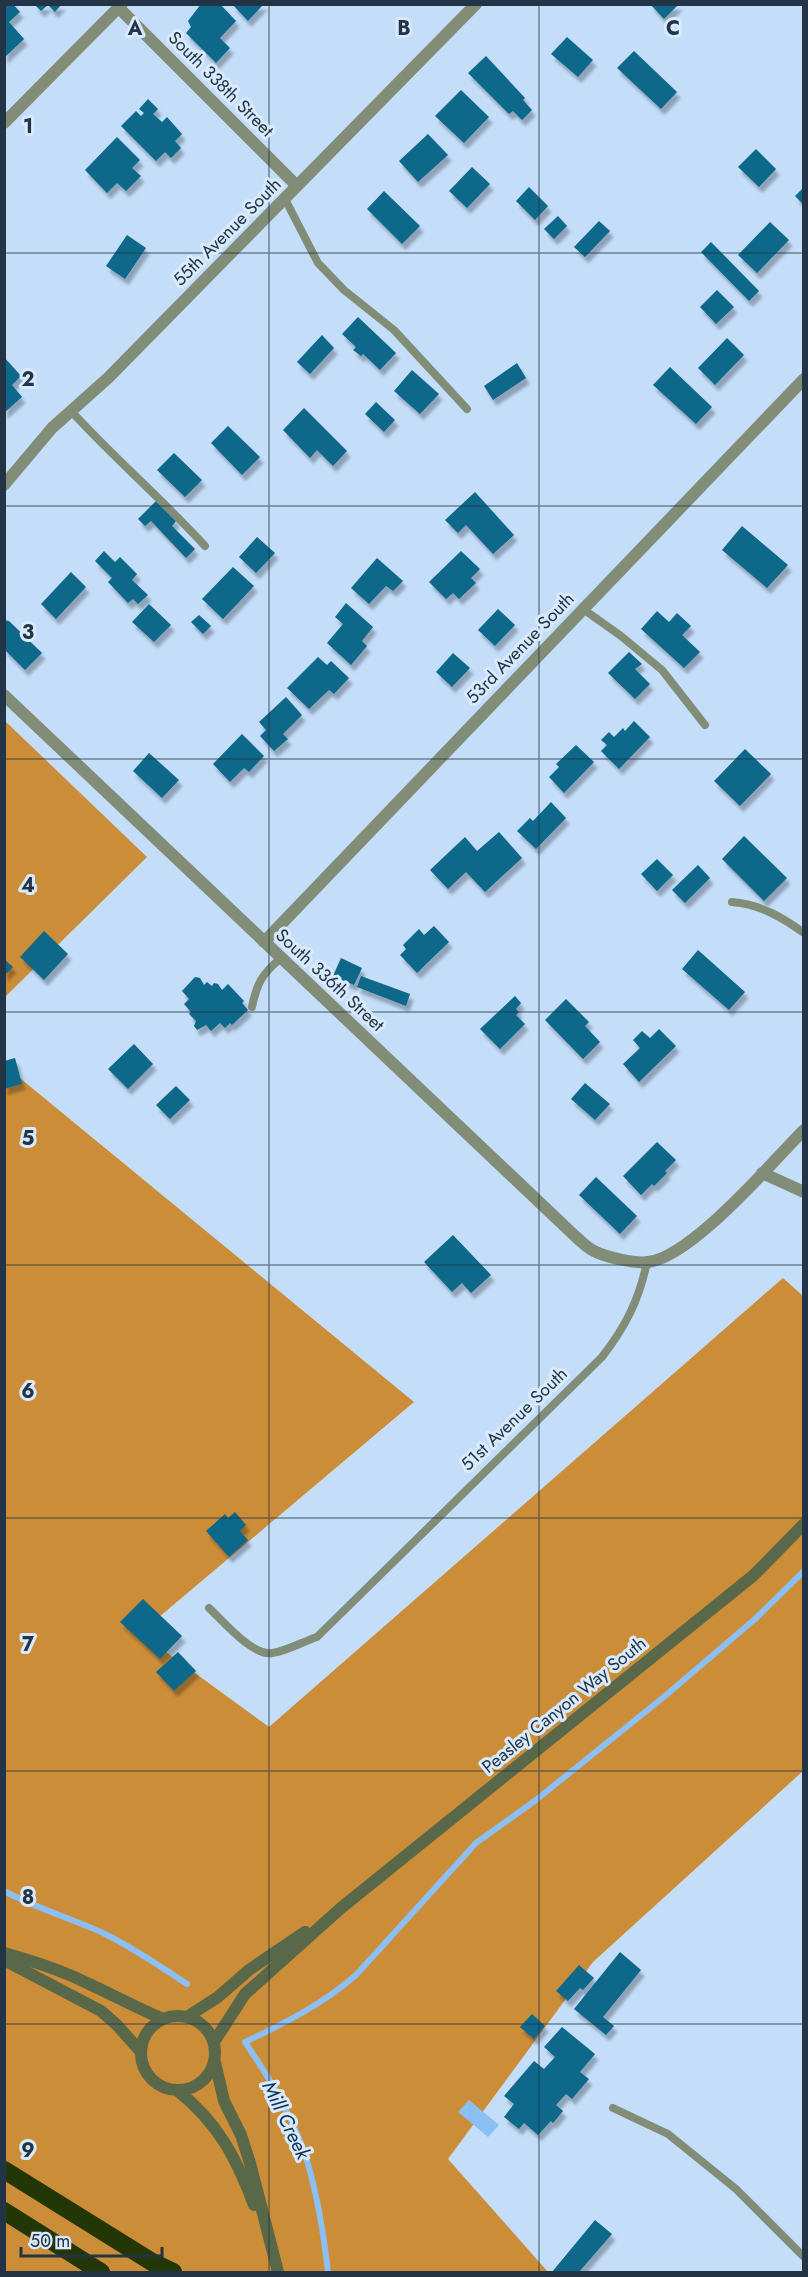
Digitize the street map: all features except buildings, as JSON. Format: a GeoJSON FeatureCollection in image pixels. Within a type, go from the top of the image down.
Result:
{"type":"FeatureCollection","features":[{"type":"Feature","properties":{"kind":"highway"},"geometry":{"type":"LineString","coordinates":[[4,2170],[152,2262],[173,2272]]}},
{"type":"Feature","properties":{"kind":"highway"},"geometry":{"type":"LineString","coordinates":[[4,2211],[101,2272]]}},
{"type":"Feature","properties":{"kind":"main road","name":"Peasley Canyon Way South"},"geometry":{"type":"LineString","coordinates":[[214,2042],[245,1994],[341,1908],[754,1575],[804,1524]]}},
{"type":"Feature","properties":{"kind":"main road","name":"Peasley Canyon Way South"},"geometry":{"type":"LineString","coordinates":[[187,2017],[218,1997],[249,1970],[341,1908]]}},
{"type":"Feature","properties":{"kind":"main road"},"geometry":{"type":"LineString","coordinates":[[4,1953],[47,1966],[88,1983],[129,2005],[163,2019]]}},
{"type":"Feature","properties":{"kind":"main road"},"geometry":{"type":"LineString","coordinates":[[4,1960],[101,2011],[141,2052]]}},
{"type":"Feature","properties":{"kind":"main road"},"geometry":{"type":"LineString","coordinates":[[215,2060],[210,2072],[201,2083],[190,2089],[177,2090],[165,2088],[147,2074],[142,2063],[141,2052],[147,2032],[163,2019],[175,2016],[187,2017],[204,2026],[214,2042],[215,2060],[224,2101],[241,2135],[250,2163],[278,2272]]}},
{"type":"Feature","properties":{"kind":"main road"},"geometry":{"type":"LineString","coordinates":[[177,2090],[205,2116],[229,2147],[254,2204],[278,2272]]}},
{"type":"Feature","properties":{"kind":"street","name":"55th Avenue South"},"geometry":{"type":"LineString","coordinates":[[4,485],[52,428],[108,378],[476,4]]}},
{"type":"Feature","properties":{"kind":"street","name":"South 338th Street"},"geometry":{"type":"LineString","coordinates":[[120,6],[297,186]]}},
{"type":"Feature","properties":{"kind":"street"},"geometry":{"type":"LineString","coordinates":[[4,123],[120,6]]}},
{"type":"Feature","properties":{"kind":"street","name":"53rd Avenue South"},"geometry":{"type":"LineString","coordinates":[[264,942],[804,379]]}},
{"type":"Feature","properties":{"kind":"street","name":"South 336th Street"},"geometry":{"type":"LineString","coordinates":[[4,695],[576,1237],[593,1251],[647,1262]]}},
{"type":"Feature","properties":{"kind":"street"},"geometry":{"type":"LineString","coordinates":[[647,1262],[668,1256],[704,1231],[804,1130]]}},
{"type":"Feature","properties":{"kind":"street"},"geometry":{"type":"LineString","coordinates":[[762,1173],[804,1191]]}},
{"type":"Feature","properties":{"kind":"lane"},"geometry":{"type":"LineString","coordinates":[[285,199],[318,263],[344,290],[394,330],[467,409]]}},
{"type":"Feature","properties":{"kind":"lane"},"geometry":{"type":"LineString","coordinates":[[71,411],[95,437],[161,499],[205,546]]}},
{"type":"Feature","properties":{"kind":"lane"},"geometry":{"type":"LineString","coordinates":[[583,609],[621,636],[662,670],[705,725]]}},
{"type":"Feature","properties":{"kind":"lane"},"geometry":{"type":"LineString","coordinates":[[732,902],[746,903],[776,914],[804,933]]}},
{"type":"Feature","properties":{"kind":"lane"},"geometry":{"type":"LineString","coordinates":[[252,1007],[256,985],[267,969],[281,958]]}},
{"type":"Feature","properties":{"kind":"lane","name":"51st Avenue South"},"geometry":{"type":"LineString","coordinates":[[208,1608],[251,1647],[264,1653],[287,1649],[316,1637],[602,1357],[622,1331],[641,1290],[647,1262]]}},
{"type":"Feature","properties":{"kind":"lane"},"geometry":{"type":"LineString","coordinates":[[613,2108],[668,2134],[736,2189],[804,2257]]}},
{"type":"Feature","properties":{"kind":"shaded area"},"geometry":{"type":"Polygon","coordinates":[[[4,720],[147,857],[5,997],[4,997],[4,720]]]}},
{"type":"Feature","properties":{"kind":"shaded area"},"geometry":{"type":"Polygon","coordinates":[[[4,1065],[414,1402],[140,1633],[269,1727],[783,1278],[803,1296],[803,1771],[593,1962],[448,2159],[548,2272],[5,2272],[4,1065]]]}},
{"type":"Feature","properties":{"kind":"water"},"geometry":{"type":"Polygon","coordinates":[[[469,2100],[499,2125],[488,2137],[458,2112],[469,2100]]]}},
{"type":"Feature","properties":{"kind":"waterway"},"geometry":{"type":"LineString","coordinates":[[328,2272],[318,2204],[303,2148],[281,2100],[245,2042],[317,2004],[356,1975],[476,1843],[536,1800],[665,1696],[755,1619],[804,1571]]}},
{"type":"Feature","properties":{"kind":"waterway","name":"Mill Creek"},"geometry":{"type":"LineString","coordinates":[[4,1891],[114,1938],[187,1984]]}}]}
